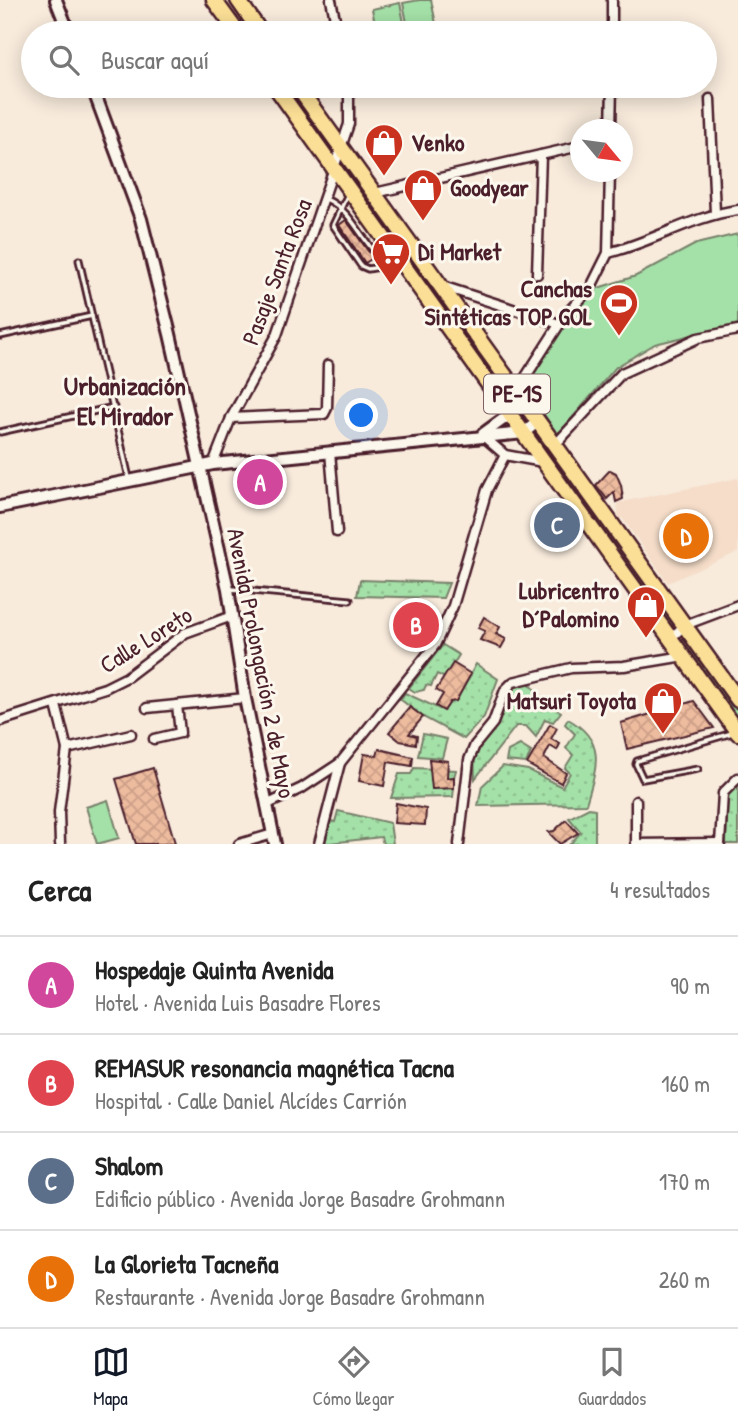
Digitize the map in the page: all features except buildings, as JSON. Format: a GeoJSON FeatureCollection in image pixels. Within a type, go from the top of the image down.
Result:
{"type":"FeatureCollection","features":[{"type":"Feature","properties":{"kind":"highway"},"geometry":{"type":"LineString","coordinates":[[214,0],[229,21]]}},
{"type":"Feature","properties":{"kind":"highway"},"geometry":{"type":"LineString","coordinates":[[238,0],[253,21]]}},
{"type":"Feature","properties":{"kind":"highway","name":"PE-1S"},"geometry":{"type":"LineString","coordinates":[[284,98],[737,732]]}},
{"type":"Feature","properties":{"kind":"highway","name":"PE-1S"},"geometry":{"type":"LineString","coordinates":[[306,98],[738,701]]}},
{"type":"Feature","properties":{"kind":"street"},"geometry":{"type":"LineString","coordinates":[[55,0],[64,21]]}},
{"type":"Feature","properties":{"kind":"street"},"geometry":{"type":"LineString","coordinates":[[331,0],[335,21]]}},
{"type":"Feature","properties":{"kind":"street"},"geometry":{"type":"LineString","coordinates":[[612,0],[612,21]]}},
{"type":"Feature","properties":{"kind":"street","name":"Avenida Prolongación 2 de Mayo"},"geometry":{"type":"LineString","coordinates":[[96,98],[141,219],[170,334],[198,467],[228,589],[245,698],[274,839]]}},
{"type":"Feature","properties":{"kind":"street","name":"Pasaje Santa Rosa"},"geometry":{"type":"LineString","coordinates":[[213,464],[231,418],[277,335],[349,124],[349,98]]}},
{"type":"Feature","properties":{"kind":"street"},"geometry":{"type":"LineString","coordinates":[[611,119],[612,98]]}},
{"type":"Feature","properties":{"kind":"street"},"geometry":{"type":"LineString","coordinates":[[710,99],[715,213]]}},
{"type":"Feature","properties":{"kind":"street"},"geometry":{"type":"LineString","coordinates":[[374,193],[570,148]]}},
{"type":"Feature","properties":{"kind":"street"},"geometry":{"type":"LineString","coordinates":[[537,274],[541,155]]}},
{"type":"Feature","properties":{"kind":"street"},"geometry":{"type":"LineString","coordinates":[[480,435],[498,425],[559,324],[590,289],[608,253],[610,182]]}},
{"type":"Feature","properties":{"kind":"street"},"geometry":{"type":"LineString","coordinates":[[608,253],[715,213],[738,210]]}},
{"type":"Feature","properties":{"kind":"street"},"geometry":{"type":"LineString","coordinates":[[439,285],[559,324]]}},
{"type":"Feature","properties":{"kind":"street"},"geometry":{"type":"LineString","coordinates":[[554,446],[622,373],[698,338],[738,330]]}},
{"type":"Feature","properties":{"kind":"street"},"geometry":{"type":"LineString","coordinates":[[231,418],[324,414],[327,408],[328,365]]}},
{"type":"Feature","properties":{"kind":"street"},"geometry":{"type":"LineString","coordinates":[[0,507],[213,464],[480,435],[524,433],[537,422]]}},
{"type":"Feature","properties":{"kind":"street"},"geometry":{"type":"LineString","coordinates":[[480,435],[489,439],[505,455],[545,462]]}},
{"type":"Feature","properties":{"kind":"street"},"geometry":{"type":"LineString","coordinates":[[330,452],[337,532]]}},
{"type":"Feature","properties":{"kind":"street"},"geometry":{"type":"LineString","coordinates":[[266,806],[340,763],[417,669],[443,630],[487,490],[505,455]]}},
{"type":"Feature","properties":{"kind":"street"},"geometry":{"type":"LineString","coordinates":[[671,638],[685,625],[738,605]]}},
{"type":"Feature","properties":{"kind":"street","name":"Calle Loreto"},"geometry":{"type":"LineString","coordinates":[[0,721],[56,705],[116,683],[174,639],[232,616]]}},
{"type":"Feature","properties":{"kind":"street"},"geometry":{"type":"LineString","coordinates":[[459,844],[469,760],[475,745],[497,716],[507,686],[513,682],[571,668],[624,666],[684,656]]}},
{"type":"Feature","properties":{"kind":"street"},"geometry":{"type":"LineString","coordinates":[[147,708],[245,698]]}},
{"type":"Feature","properties":{"kind":"street"},"geometry":{"type":"LineString","coordinates":[[56,705],[67,749],[59,812],[60,844]]}},
{"type":"Feature","properties":{"kind":"street"},"geometry":{"type":"LineString","coordinates":[[154,739],[180,733],[177,705]]}},
{"type":"Feature","properties":{"kind":"street"},"geometry":{"type":"LineString","coordinates":[[67,749],[131,734]]}},
{"type":"Feature","properties":{"kind":"street"},"geometry":{"type":"LineString","coordinates":[[318,844],[340,763]]}},
{"type":"Feature","properties":{"kind":"street"},"geometry":{"type":"LineString","coordinates":[[636,801],[636,844],[720,843],[723,793],[738,778]]}},
{"type":"Feature","properties":{"kind":"street"},"geometry":{"type":"LineString","coordinates":[[239,844],[274,839]]}},
{"type":"Feature","properties":{"kind":"lane"},"geometry":{"type":"LineString","coordinates":[[350,191],[333,225],[361,266],[368,269],[402,263],[416,253]]}},
{"type":"Feature","properties":{"kind":"lane"},"geometry":{"type":"LineString","coordinates":[[325,199],[342,206],[387,265]]}},
{"type":"Feature","properties":{"kind":"lane"},"geometry":{"type":"LineString","coordinates":[[79,260],[130,480]]}},
{"type":"Feature","properties":{"kind":"lane"},"geometry":{"type":"LineString","coordinates":[[0,336],[92,316]]}},
{"type":"Feature","properties":{"kind":"lane"},"geometry":{"type":"LineString","coordinates":[[0,432],[114,407]]}},
{"type":"Feature","properties":{"kind":"lane"},"geometry":{"type":"LineString","coordinates":[[228,589],[350,600]]}},
{"type":"Feature","properties":{"kind":"lane"},"geometry":{"type":"LineString","coordinates":[[698,769],[643,779],[636,764],[637,761],[737,732]]}},
{"type":"Feature","properties":{"kind":"shaded area"},"geometry":{"type":"Polygon","coordinates":[[[738,478],[738,552],[668,583],[622,518],[619,520],[617,503],[738,478]]]}},
{"type":"Feature","properties":{"kind":"green space"},"geometry":{"type":"Polygon","coordinates":[[[431,0],[435,21],[407,21],[403,3],[431,0]]]}},
{"type":"Feature","properties":{"kind":"green space"},"geometry":{"type":"Polygon","coordinates":[[[400,3],[404,21],[374,21],[372,9],[400,3]]]}},
{"type":"Feature","properties":{"kind":"green space"},"geometry":{"type":"Polygon","coordinates":[[[347,170],[403,244],[401,248],[397,248],[345,172],[347,170]]]}},
{"type":"Feature","properties":{"kind":"green space","name":"Canchas Sintéticas TOP GOL"},"geometry":{"type":"Polygon","coordinates":[[[738,234],[738,324],[655,344],[616,367],[560,432],[555,432],[526,386],[558,330],[583,300],[598,288],[636,276],[696,244],[738,234]]]}},
{"type":"Feature","properties":{"kind":"green space"},"geometry":{"type":"Polygon","coordinates":[[[417,267],[422,268],[510,393],[508,397],[503,396],[415,274],[417,267]]]}},
{"type":"Feature","properties":{"kind":"green space"},"geometry":{"type":"Polygon","coordinates":[[[537,433],[674,622],[672,628],[669,628],[534,436],[537,433]]]}},
{"type":"Feature","properties":{"kind":"green space"},"geometry":{"type":"Polygon","coordinates":[[[360,580],[449,583],[443,598],[357,596],[360,580]]]}},
{"type":"Feature","properties":{"kind":"green space"},"geometry":{"type":"Polygon","coordinates":[[[684,638],[689,639],[738,709],[738,725],[681,641],[684,638]]]}},
{"type":"Feature","properties":{"kind":"green space"},"geometry":{"type":"Polygon","coordinates":[[[443,645],[459,655],[445,678],[437,674],[431,686],[426,685],[424,690],[415,692],[409,688],[443,645]]]}},
{"type":"Feature","properties":{"kind":"green space"},"geometry":{"type":"Polygon","coordinates":[[[476,664],[498,679],[484,717],[464,739],[423,717],[400,699],[405,693],[444,711],[450,702],[456,701],[476,664]]]}},
{"type":"Feature","properties":{"kind":"green space"},"geometry":{"type":"Polygon","coordinates":[[[529,683],[545,701],[561,712],[553,722],[545,719],[536,737],[526,726],[516,726],[475,779],[474,751],[499,720],[510,689],[529,683]]]}},
{"type":"Feature","properties":{"kind":"green space"},"geometry":{"type":"Polygon","coordinates":[[[568,719],[589,736],[594,746],[595,767],[586,804],[478,806],[482,786],[503,766],[528,770],[562,787],[570,773],[565,768],[573,755],[566,748],[575,734],[565,724],[568,719]]]}},
{"type":"Feature","properties":{"kind":"green space"},"geometry":{"type":"Polygon","coordinates":[[[423,734],[447,739],[442,758],[418,756],[423,734]]]}},
{"type":"Feature","properties":{"kind":"green space"},"geometry":{"type":"Polygon","coordinates":[[[520,745],[531,752],[526,763],[506,761],[508,751],[520,745]]]}},
{"type":"Feature","properties":{"kind":"green space"},"geometry":{"type":"Polygon","coordinates":[[[414,768],[456,770],[454,777],[432,778],[432,789],[454,788],[453,797],[391,798],[399,774],[411,774],[414,768]]]}},
{"type":"Feature","properties":{"kind":"green space"},"geometry":{"type":"Polygon","coordinates":[[[738,782],[738,844],[726,844],[728,793],[738,782]]]}},
{"type":"Feature","properties":{"kind":"green space"},"geometry":{"type":"Polygon","coordinates":[[[108,800],[119,838],[97,844],[86,807],[108,800]]]}},
{"type":"Feature","properties":{"kind":"green space"},"geometry":{"type":"Polygon","coordinates":[[[589,808],[595,809],[595,844],[570,844],[581,832],[569,818],[589,808]]]}},
{"type":"Feature","properties":{"kind":"green space"},"geometry":{"type":"Polygon","coordinates":[[[338,811],[390,823],[393,844],[383,844],[381,837],[321,844],[327,820],[335,822],[338,811]]]}},
{"type":"Feature","properties":{"kind":"place","name":"Venko"},"geometry":{"type":"Point","coordinates":[384,177]}},
{"type":"Feature","properties":{"kind":"place","name":"Goodyear"},"geometry":{"type":"Point","coordinates":[423,222]}},
{"type":"Feature","properties":{"kind":"place","name":"Di Market"},"geometry":{"type":"Point","coordinates":[391,286]}},
{"type":"Feature","properties":{"kind":"place","name":"Canchas Sintéticas TOP GOL"},"geometry":{"type":"Point","coordinates":[619,337]}},
{"type":"Feature","properties":{"kind":"place","name":"Hospedaje Quinta Avenida"},"geometry":{"type":"Point","coordinates":[260,482]}},
{"type":"Feature","properties":{"kind":"place","name":"Shalom"},"geometry":{"type":"Point","coordinates":[557,525]}},
{"type":"Feature","properties":{"kind":"place","name":"La Glorieta Tacneña"},"geometry":{"type":"Point","coordinates":[686,536]}},
{"type":"Feature","properties":{"kind":"place","name":"REMASUR resonancia magnética Tacna"},"geometry":{"type":"Point","coordinates":[416,625]}},
{"type":"Feature","properties":{"kind":"place","name":"Lubricentro D´Palomino"},"geometry":{"type":"Point","coordinates":[646,639]}},
{"type":"Feature","properties":{"kind":"place","name":"Matsuri Toyota"},"geometry":{"type":"Point","coordinates":[663,735]}},
{"type":"Feature","properties":{"kind":"district","name":"Urbanización El Mirador"},"geometry":{"type":"Point","coordinates":[125,401]}}]}
